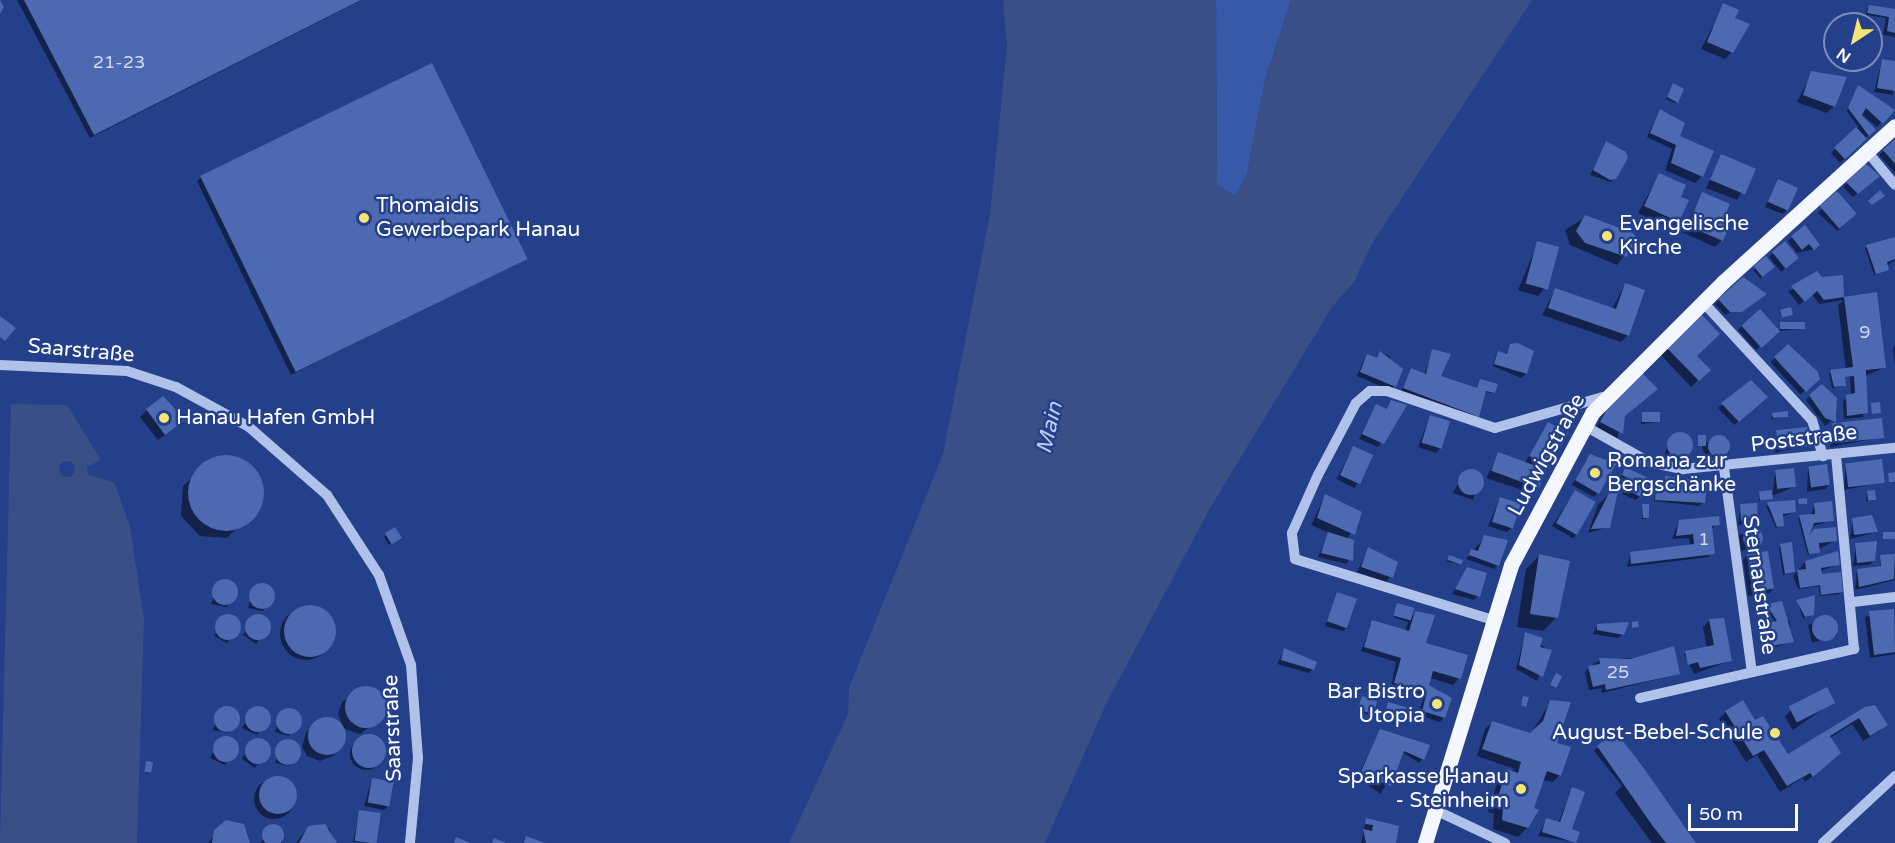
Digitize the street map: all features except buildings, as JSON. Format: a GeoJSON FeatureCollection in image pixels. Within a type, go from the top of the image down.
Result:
{"type":"FeatureCollection","features":[{"type":"Feature","properties":{"kind":"main road","name":"Ludwigstraße"},"geometry":{"type":"LineString","coordinates":[[1425,843],[1433,809],[1517,552],[1585,426],[1603,398],[1702,301],[1895,126]]}},
{"type":"Feature","properties":{"kind":"street"},"geometry":{"type":"LineString","coordinates":[[1866,150],[1895,185]]}},
{"type":"Feature","properties":{"kind":"street"},"geometry":{"type":"LineString","coordinates":[[1702,301],[1812,420],[1822,456]]}},
{"type":"Feature","properties":{"kind":"street","name":"Saarstraße"},"geometry":{"type":"LineString","coordinates":[[0,365],[127,371],[176,387],[249,427],[327,495],[379,575],[409,657],[418,758],[410,843]]}},
{"type":"Feature","properties":{"kind":"street"},"geometry":{"type":"LineString","coordinates":[[1493,620],[1295,559],[1292,534],[1364,394],[1387,391],[1495,428],[1603,398]]}},
{"type":"Feature","properties":{"kind":"street","name":"Poststraße"},"geometry":{"type":"LineString","coordinates":[[1585,426],[1654,464],[1724,468],[1895,448]]}},
{"type":"Feature","properties":{"kind":"street"},"geometry":{"type":"LineString","coordinates":[[1640,698],[1851,652],[1856,638],[1836,454]]}},
{"type":"Feature","properties":{"kind":"street","name":"Sternaustraße"},"geometry":{"type":"LineString","coordinates":[[1724,468],[1752,672]]}},
{"type":"Feature","properties":{"kind":"street"},"geometry":{"type":"LineString","coordinates":[[1853,602],[1895,597]]}},
{"type":"Feature","properties":{"kind":"street"},"geometry":{"type":"LineString","coordinates":[[1823,843],[1895,776]]}},
{"type":"Feature","properties":{"kind":"street"},"geometry":{"type":"LineString","coordinates":[[1433,809],[1505,843]]}},
{"type":"Feature","properties":{"kind":"shaded area"},"geometry":{"type":"Polygon","coordinates":[[[1216,0],[1291,0],[1265,80],[1247,174],[1235,196],[1217,185],[1216,0]]]}},
{"type":"Feature","properties":{"kind":"water","name":"Main"},"geometry":{"type":"Polygon","coordinates":[[[1003,0],[1216,0],[1217,185],[1235,196],[1247,174],[1265,80],[1291,0],[1532,0],[1371,245],[1354,282],[1332,307],[1210,508],[1106,704],[1045,843],[789,843],[848,714],[849,688],[943,454],[990,214],[1007,47],[1003,0]]]}},
{"type":"Feature","properties":{"kind":"water"},"geometry":{"type":"Polygon","coordinates":[[[11,404],[67,405],[101,460],[87,467],[88,475],[114,482],[130,527],[144,619],[137,843],[0,843],[11,404]]]}},
{"type":"Feature","properties":{"kind":"pier"},"geometry":{"type":"Polygon","coordinates":[[[67,461],[73,463],[75,469],[73,475],[67,477],[61,475],[59,469],[61,463],[67,461]]]}},
{"type":"Feature","properties":{"kind":"place","name":"Thomaidis Gewerbepark Hanau"},"geometry":{"type":"Point","coordinates":[364,218]}},
{"type":"Feature","properties":{"kind":"place","name":"Evangelische Kirche"},"geometry":{"type":"Point","coordinates":[1607,236]}},
{"type":"Feature","properties":{"kind":"place","name":"Hanau Hafen GmbH"},"geometry":{"type":"Point","coordinates":[164,418]}},
{"type":"Feature","properties":{"kind":"place","name":"Romana zur Bergschänke"},"geometry":{"type":"Point","coordinates":[1595,473]}},
{"type":"Feature","properties":{"kind":"place","name":"Bar Bistro Utopia"},"geometry":{"type":"Point","coordinates":[1437,704]}},
{"type":"Feature","properties":{"kind":"place","name":"August-Bebel-Schule"},"geometry":{"type":"Point","coordinates":[1775,733]}},
{"type":"Feature","properties":{"kind":"place","name":"Sparkasse Hanau - Steinheim"},"geometry":{"type":"Point","coordinates":[1521,789]}}]}
